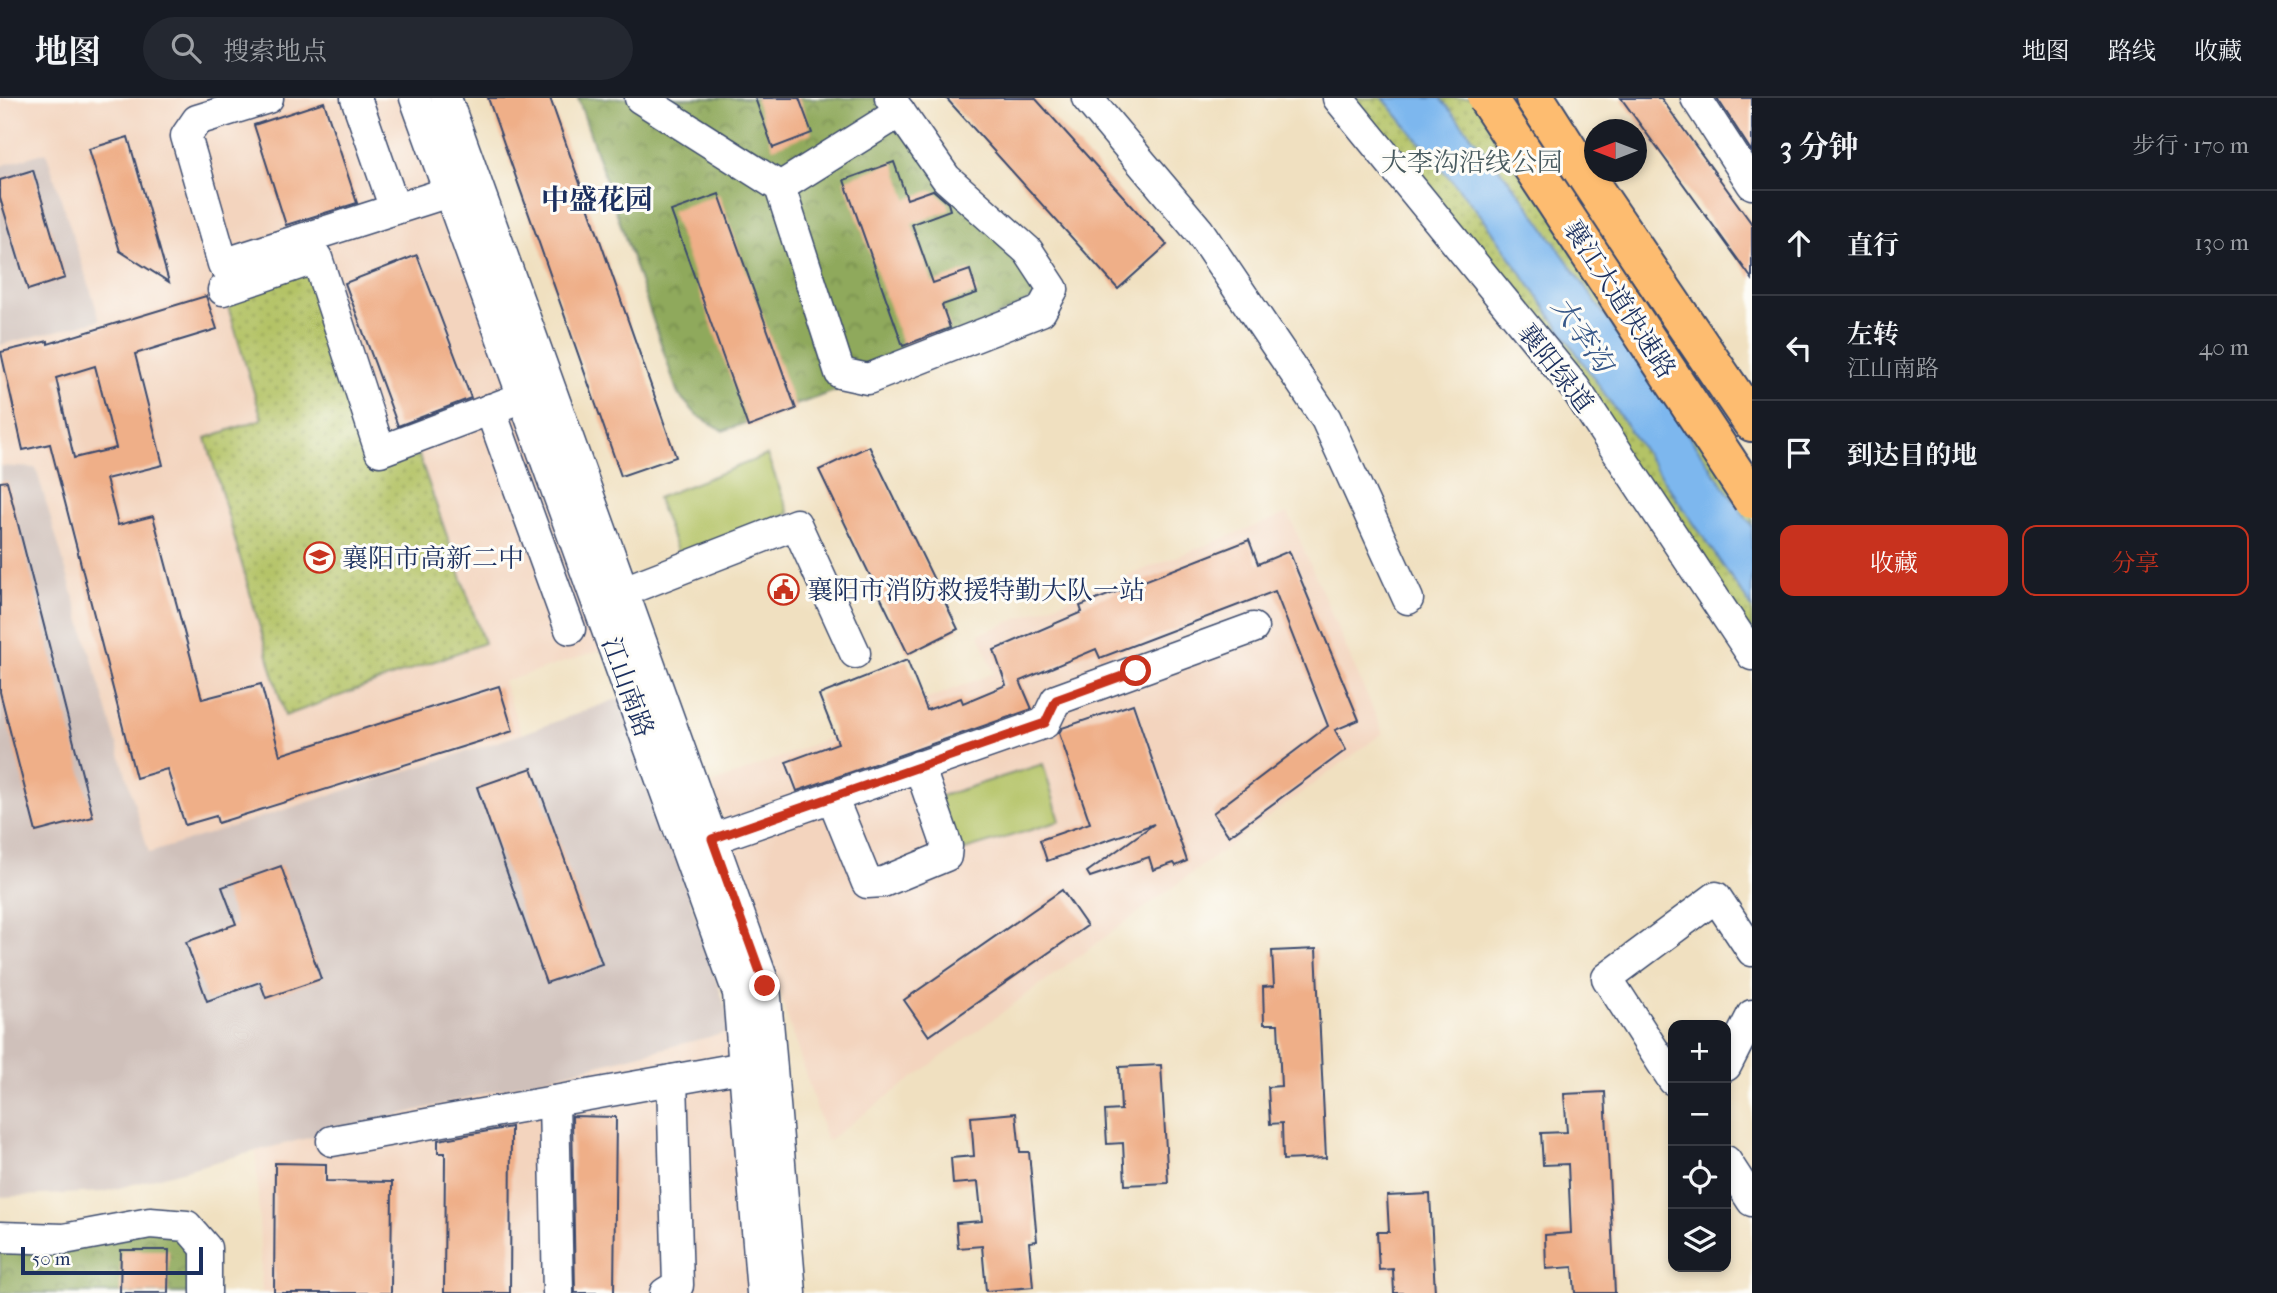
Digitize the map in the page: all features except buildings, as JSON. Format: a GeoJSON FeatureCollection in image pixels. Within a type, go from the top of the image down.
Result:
{"type":"FeatureCollection","features":[{"type":"Feature","properties":{"kind":"highway","name":"襄江大道快速路"},"geometry":{"type":"LineString","coordinates":[[1488,98],[1752,499]]}},
{"type":"Feature","properties":{"kind":"highway","name":"襄江大道快速路"},"geometry":{"type":"LineString","coordinates":[[1535,98],[1586,178],[1752,422]]}},
{"type":"Feature","properties":{"kind":"street"},"geometry":{"type":"LineString","coordinates":[[268,98],[197,120],[186,136],[223,264],[449,192]]}},
{"type":"Feature","properties":{"kind":"street"},"geometry":{"type":"LineString","coordinates":[[356,98],[395,209]]}},
{"type":"Feature","properties":{"kind":"street","name":"江山南路"},"geometry":{"type":"LineString","coordinates":[[415,98],[738,993],[762,1293]]}},
{"type":"Feature","properties":{"kind":"street","name":"江山南路"},"geometry":{"type":"LineString","coordinates":[[446,98],[765,986],[791,1293]]}},
{"type":"Feature","properties":{"kind":"street"},"geometry":{"type":"LineString","coordinates":[[640,98],[780,187],[840,373],[868,379],[1041,311],[1053,289],[1028,251],[946,178],[895,105],[780,187]]}},
{"type":"Feature","properties":{"kind":"street"},"geometry":{"type":"LineString","coordinates":[[1087,98],[1199,231],[1326,419],[1408,599]]}},
{"type":"Feature","properties":{"kind":"street","name":"襄阳绿道"},"geometry":{"type":"LineString","coordinates":[[1338,98],[1575,388],[1752,655]]}},
{"type":"Feature","properties":{"kind":"street"},"geometry":{"type":"LineString","coordinates":[[1481,98],[1752,480]]}},
{"type":"Feature","properties":{"kind":"street"},"geometry":{"type":"LineString","coordinates":[[1696,98],[1752,184]]}},
{"type":"Feature","properties":{"kind":"street"},"geometry":{"type":"LineString","coordinates":[[223,290],[317,258],[380,451],[523,397]]}},
{"type":"Feature","properties":{"kind":"street"},"geometry":{"type":"LineString","coordinates":[[489,409],[570,629]]}},
{"type":"Feature","properties":{"kind":"street"},"geometry":{"type":"LineString","coordinates":[[624,591],[796,524],[855,653]]}},
{"type":"Feature","properties":{"kind":"street"},"geometry":{"type":"LineString","coordinates":[[712,839],[1045,723],[1056,700],[1253,628]]}},
{"type":"Feature","properties":{"kind":"street"},"geometry":{"type":"LineString","coordinates":[[832,797],[867,883],[883,882],[946,856],[947,846],[919,766]]}},
{"type":"Feature","properties":{"kind":"street"},"geometry":{"type":"LineString","coordinates":[[1668,1072],[1607,978],[1716,897],[1752,951]]}},
{"type":"Feature","properties":{"kind":"street"},"geometry":{"type":"LineString","coordinates":[[1731,1056],[1752,1015]]}},
{"type":"Feature","properties":{"kind":"street"},"geometry":{"type":"LineString","coordinates":[[332,1141],[744,1067]]}},
{"type":"Feature","properties":{"kind":"street"},"geometry":{"type":"LineString","coordinates":[[665,1293],[678,1285],[672,1080]]}},
{"type":"Feature","properties":{"kind":"street"},"geometry":{"type":"LineString","coordinates":[[554,1101],[558,1293]]}},
{"type":"Feature","properties":{"kind":"street"},"geometry":{"type":"LineString","coordinates":[[1731,1169],[1752,1201]]}},
{"type":"Feature","properties":{"kind":"street"},"geometry":{"type":"LineString","coordinates":[[0,1237],[64,1239],[150,1223],[187,1226],[206,1248],[206,1293]]}},
{"type":"Feature","properties":{"kind":"shaded area","name":"襄阳市高新二中"},"geometry":{"type":"Polygon","coordinates":[[[0,98],[405,98],[608,648],[503,682],[522,734],[149,854],[36,468],[0,466],[0,345],[99,320],[46,153],[0,166],[0,98]]]}},
{"type":"Feature","properties":{"kind":"shaded area"},"geometry":{"type":"Polygon","coordinates":[[[46,152],[100,320],[0,345],[0,166],[46,152]]]}},
{"type":"Feature","properties":{"kind":"shaded area"},"geometry":{"type":"Polygon","coordinates":[[[0,466],[36,468],[149,853],[522,734],[625,696],[733,1031],[104,1192],[0,1197],[0,466]]]}},
{"type":"Feature","properties":{"kind":"shaded area"},"geometry":{"type":"Polygon","coordinates":[[[1288,513],[1383,733],[827,1141],[712,784],[994,673],[979,634],[1288,513]]]}},
{"type":"Feature","properties":{"kind":"shaded area"},"geometry":{"type":"Polygon","coordinates":[[[733,1031],[756,1293],[262,1293],[256,1151],[733,1031]]]}},
{"type":"Feature","properties":{"kind":"green space"},"geometry":{"type":"Polygon","coordinates":[[[578,98],[890,98],[1053,289],[868,379],[723,431],[697,415],[678,394],[578,98]]]}},
{"type":"Feature","properties":{"kind":"green space","name":"大李沟沿线公园"},"geometry":{"type":"Polygon","coordinates":[[[1338,98],[1505,98],[1752,475],[1752,655],[1575,388],[1338,98]]]}},
{"type":"Feature","properties":{"kind":"green space"},"geometry":{"type":"Polygon","coordinates":[[[317,258],[380,450],[413,438],[484,643],[285,716],[206,438],[262,419],[223,290],[317,258]]]}},
{"type":"Feature","properties":{"kind":"green space"},"geometry":{"type":"Polygon","coordinates":[[[767,455],[789,513],[679,556],[657,498],[767,455]]]}},
{"type":"Feature","properties":{"kind":"green space"},"geometry":{"type":"Polygon","coordinates":[[[1043,764],[1060,821],[955,853],[938,797],[1043,764]]]}},
{"type":"Feature","properties":{"kind":"green space"},"geometry":{"type":"Polygon","coordinates":[[[187,1226],[206,1293],[0,1293],[0,1237],[187,1226]]]}},
{"type":"Feature","properties":{"kind":"water","name":"大李沟"},"geometry":{"type":"Polygon","coordinates":[[[1383,98],[1440,98],[1522,196],[1752,527],[1752,608],[1485,220],[1383,98]]]}},
{"type":"Feature","properties":{"kind":"place","name":"襄阳市高新二中"},"geometry":{"type":"Point","coordinates":[319,558]}},
{"type":"Feature","properties":{"kind":"place","name":"襄阳市消防救援特勤大队一站"},"geometry":{"type":"Point","coordinates":[784,590]}},
{"type":"Feature","properties":{"kind":"district","name":"中盛花园"},"geometry":{"type":"Point","coordinates":[597,199]}},
{"type":"Feature","properties":{"kind":"route"},"geometry":{"type":"LineString","coordinates":[[765,986],[712,839],[1045,723],[1056,700],[1136,671]]}}]}
